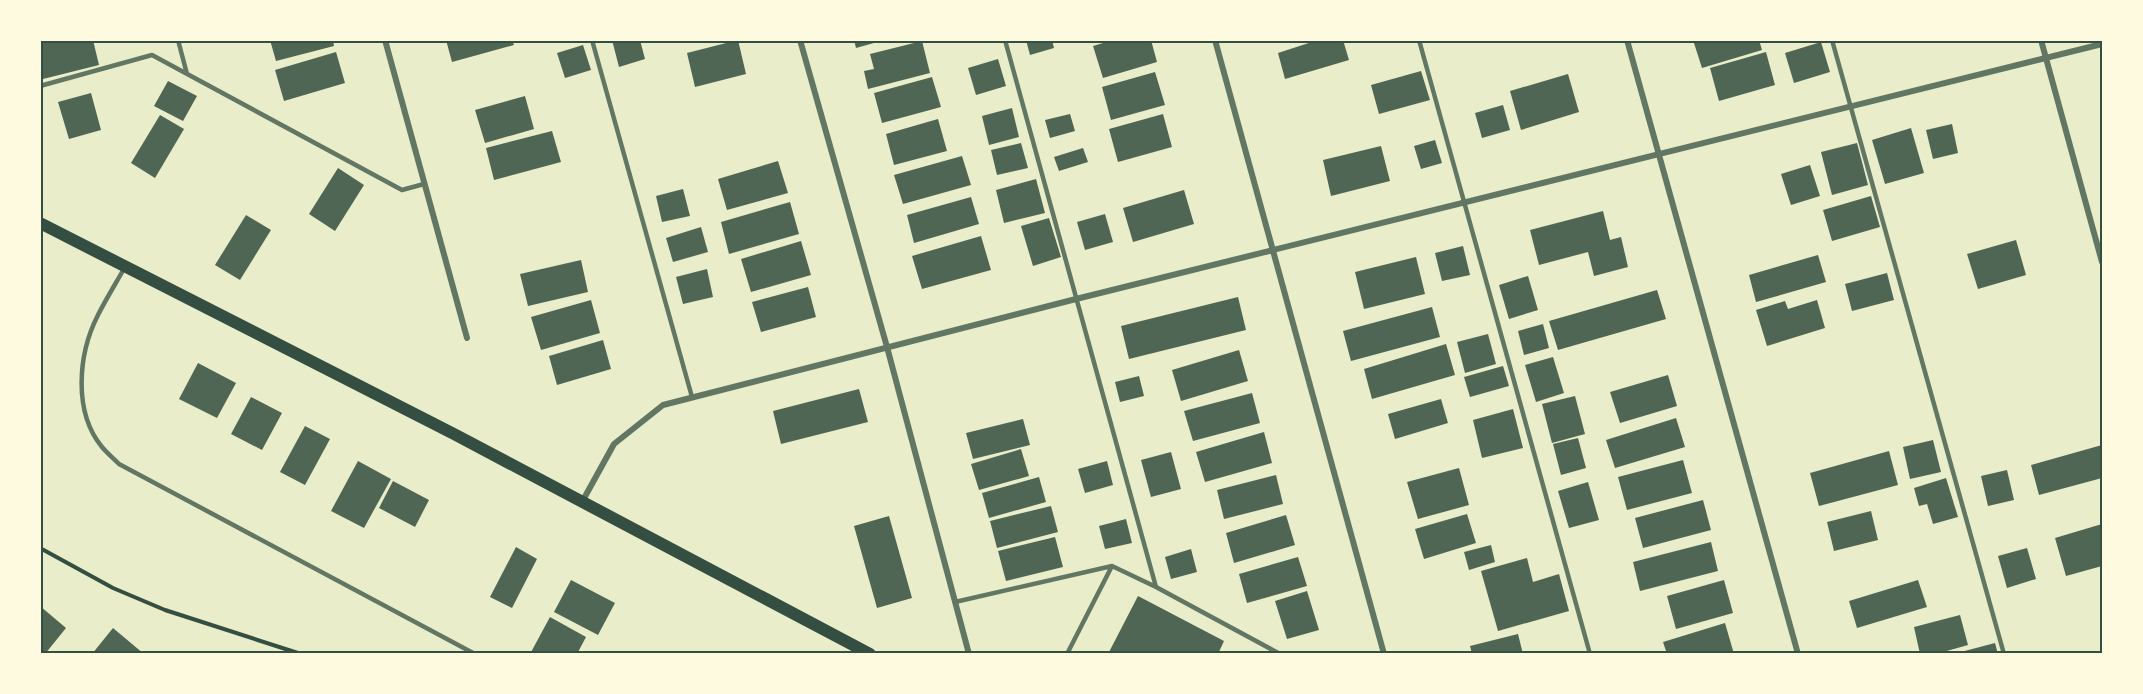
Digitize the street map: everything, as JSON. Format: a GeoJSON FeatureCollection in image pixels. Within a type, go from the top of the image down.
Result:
{"type":"FeatureCollection","features":[{"type":"Feature","properties":{"kind":"main road"},"geometry":{"type":"LineString","coordinates":[[40,223],[454,434],[870,654]]}},
{"type":"Feature","properties":{"kind":"street"},"geometry":{"type":"LineString","coordinates":[[385,40],[467,338]]}},
{"type":"Feature","properties":{"kind":"street"},"geometry":{"type":"LineString","coordinates":[[800,40],[969,654]]}},
{"type":"Feature","properties":{"kind":"street"},"geometry":{"type":"LineString","coordinates":[[1215,40],[1384,654]]}},
{"type":"Feature","properties":{"kind":"street"},"geometry":{"type":"LineString","coordinates":[[1627,40],[1798,654]]}},
{"type":"Feature","properties":{"kind":"street"},"geometry":{"type":"LineString","coordinates":[[2041,40],[2103,262]]}},
{"type":"Feature","properties":{"kind":"street"},"geometry":{"type":"LineString","coordinates":[[582,502],[614,444],[663,405],[1076,299],[2103,44]]}},
{"type":"Feature","properties":{"kind":"lane"},"geometry":{"type":"LineString","coordinates":[[178,40],[187,74]]}},
{"type":"Feature","properties":{"kind":"lane"},"geometry":{"type":"LineString","coordinates":[[592,40],[692,398]]}},
{"type":"Feature","properties":{"kind":"lane"},"geometry":{"type":"LineString","coordinates":[[1005,40],[1156,587]]}},
{"type":"Feature","properties":{"kind":"lane"},"geometry":{"type":"LineString","coordinates":[[1419,40],[1590,654]]}},
{"type":"Feature","properties":{"kind":"lane"},"geometry":{"type":"LineString","coordinates":[[1832,40],[2004,654]]}},
{"type":"Feature","properties":{"kind":"lane"},"geometry":{"type":"LineString","coordinates":[[40,86],[152,55],[402,190],[424,184]]}},
{"type":"Feature","properties":{"kind":"lane"},"geometry":{"type":"LineString","coordinates":[[126,267],[97,317],[88,342],[83,367],[82,389],[85,411],[101,446],[119,464],[475,654]]}},
{"type":"Feature","properties":{"kind":"lane"},"geometry":{"type":"LineString","coordinates":[[1067,654],[1112,566]]}},
{"type":"Feature","properties":{"kind":"lane"},"geometry":{"type":"LineString","coordinates":[[955,602],[1112,566],[1156,587],[1280,654]]}},
{"type":"Feature","properties":{"kind":"path"},"geometry":{"type":"LineString","coordinates":[[40,548],[112,588],[165,610],[301,654]]}},
{"type":"Feature","properties":{"kind":"building"},"geometry":{"type":"Polygon","coordinates":[[[93,40],[99,65],[43,79],[40,69],[40,42],[93,40]]]}},
{"type":"Feature","properties":{"kind":"building"},"geometry":{"type":"Polygon","coordinates":[[[270,40],[333,40],[334,46],[276,61],[270,40]]]}},
{"type":"Feature","properties":{"kind":"building"},"geometry":{"type":"Polygon","coordinates":[[[446,40],[512,40],[514,45],[452,62],[446,40]]]}},
{"type":"Feature","properties":{"kind":"building"},"geometry":{"type":"Polygon","coordinates":[[[612,40],[640,40],[645,59],[619,67],[612,40]]]}},
{"type":"Feature","properties":{"kind":"building"},"geometry":{"type":"Polygon","coordinates":[[[738,40],[746,74],[695,87],[687,53],[738,40]]]}},
{"type":"Feature","properties":{"kind":"building"},"geometry":{"type":"Polygon","coordinates":[[[854,40],[881,40],[881,41],[856,48],[854,40]]]}},
{"type":"Feature","properties":{"kind":"building"},"geometry":{"type":"Polygon","coordinates":[[[1026,40],[1052,40],[1054,48],[1030,55],[1026,40]]]}},
{"type":"Feature","properties":{"kind":"building"},"geometry":{"type":"Polygon","coordinates":[[[1113,40],[1151,40],[1157,62],[1103,78],[1093,46],[1113,40]]]}},
{"type":"Feature","properties":{"kind":"building"},"geometry":{"type":"Polygon","coordinates":[[[1318,40],[1343,40],[1349,60],[1285,79],[1278,53],[1318,40]]]}},
{"type":"Feature","properties":{"kind":"building"},"geometry":{"type":"Polygon","coordinates":[[[1693,40],[1759,40],[1762,50],[1702,68],[1693,40]]]}},
{"type":"Feature","properties":{"kind":"building"},"geometry":{"type":"Polygon","coordinates":[[[922,41],[930,73],[868,89],[864,71],[874,69],[870,54],[922,41]]]}},
{"type":"Feature","properties":{"kind":"building"},"geometry":{"type":"Polygon","coordinates":[[[1821,42],[1830,72],[1794,83],[1785,53],[1821,42]]]}},
{"type":"Feature","properties":{"kind":"building"},"geometry":{"type":"Polygon","coordinates":[[[583,45],[591,70],[565,78],[557,53],[583,45]]]}},
{"type":"Feature","properties":{"kind":"building"},"geometry":{"type":"Polygon","coordinates":[[[336,52],[345,83],[284,101],[275,70],[336,52]]]}},
{"type":"Feature","properties":{"kind":"building"},"geometry":{"type":"Polygon","coordinates":[[[1766,52],[1775,85],[1719,101],[1710,68],[1766,52]]]}},
{"type":"Feature","properties":{"kind":"building"},"geometry":{"type":"Polygon","coordinates":[[[998,59],[1006,86],[976,95],[968,68],[998,59]]]}},
{"type":"Feature","properties":{"kind":"building"},"geometry":{"type":"Polygon","coordinates":[[[1421,71],[1430,100],[1379,114],[1371,85],[1421,71]]]}},
{"type":"Feature","properties":{"kind":"building"},"geometry":{"type":"Polygon","coordinates":[[[1155,72],[1165,105],[1111,120],[1102,87],[1155,72]]]}},
{"type":"Feature","properties":{"kind":"building"},"geometry":{"type":"Polygon","coordinates":[[[1568,74],[1579,112],[1521,130],[1510,91],[1568,74]]]}},
{"type":"Feature","properties":{"kind":"building"},"geometry":{"type":"Polygon","coordinates":[[[932,77],[941,107],[882,123],[874,93],[932,77]]]}},
{"type":"Feature","properties":{"kind":"building"},"geometry":{"type":"Polygon","coordinates":[[[168,81],[197,96],[183,121],[154,106],[168,81]]]}},
{"type":"Feature","properties":{"kind":"building"},"geometry":{"type":"Polygon","coordinates":[[[91,93],[101,130],[69,139],[58,102],[91,93]]]}},
{"type":"Feature","properties":{"kind":"building"},"geometry":{"type":"Polygon","coordinates":[[[525,96],[534,129],[485,143],[475,110],[525,96]]]}},
{"type":"Feature","properties":{"kind":"building"},"geometry":{"type":"Polygon","coordinates":[[[1503,105],[1510,130],[1482,138],[1475,113],[1503,105]]]}},
{"type":"Feature","properties":{"kind":"building"},"geometry":{"type":"Polygon","coordinates":[[[1012,108],[1019,137],[989,145],[982,116],[1012,108]]]}},
{"type":"Feature","properties":{"kind":"building"},"geometry":{"type":"Polygon","coordinates":[[[1070,114],[1075,131],[1050,138],[1045,120],[1070,114]]]}},
{"type":"Feature","properties":{"kind":"building"},"geometry":{"type":"Polygon","coordinates":[[[1163,114],[1172,147],[1118,162],[1109,129],[1163,114]]]}},
{"type":"Feature","properties":{"kind":"building"},"geometry":{"type":"Polygon","coordinates":[[[160,115],[184,129],[155,178],[131,163],[160,115]]]}},
{"type":"Feature","properties":{"kind":"building"},"geometry":{"type":"Polygon","coordinates":[[[938,119],[947,151],[894,165],[886,134],[938,119]]]}},
{"type":"Feature","properties":{"kind":"building"},"geometry":{"type":"Polygon","coordinates":[[[1952,124],[1958,153],[1933,159],[1926,130],[1952,124]]]}},
{"type":"Feature","properties":{"kind":"building"},"geometry":{"type":"Polygon","coordinates":[[[1911,128],[1924,173],[1885,184],[1872,140],[1911,128]]]}},
{"type":"Feature","properties":{"kind":"building"},"geometry":{"type":"Polygon","coordinates":[[[552,131],[561,162],[494,180],[486,148],[552,131]]]}},
{"type":"Feature","properties":{"kind":"building"},"geometry":{"type":"Polygon","coordinates":[[[1435,140],[1442,163],[1421,169],[1414,146],[1435,140]]]}},
{"type":"Feature","properties":{"kind":"building"},"geometry":{"type":"Polygon","coordinates":[[[1021,143],[1028,168],[997,175],[991,150],[1021,143]]]}},
{"type":"Feature","properties":{"kind":"building"},"geometry":{"type":"Polygon","coordinates":[[[1857,143],[1868,185],[1832,195],[1821,152],[1857,143]]]}},
{"type":"Feature","properties":{"kind":"building"},"geometry":{"type":"Polygon","coordinates":[[[1381,146],[1390,181],[1331,196],[1323,160],[1381,146]]]}},
{"type":"Feature","properties":{"kind":"building"},"geometry":{"type":"Polygon","coordinates":[[[1083,148],[1088,162],[1059,171],[1054,157],[1083,148]]]}},
{"type":"Feature","properties":{"kind":"building"},"geometry":{"type":"Polygon","coordinates":[[[962,156],[971,185],[903,204],[894,175],[962,156]]]}},
{"type":"Feature","properties":{"kind":"building"},"geometry":{"type":"Polygon","coordinates":[[[778,161],[788,193],[727,210],[718,179],[778,161]]]}},
{"type":"Feature","properties":{"kind":"building"},"geometry":{"type":"Polygon","coordinates":[[[1810,165],[1820,196],[1791,205],[1781,174],[1810,165]]]}},
{"type":"Feature","properties":{"kind":"building"},"geometry":{"type":"Polygon","coordinates":[[[338,168],[364,185],[335,231],[309,214],[338,168]]]}},
{"type":"Feature","properties":{"kind":"building"},"geometry":{"type":"Polygon","coordinates":[[[1036,179],[1045,213],[1004,223],[996,190],[1036,179]]]}},
{"type":"Feature","properties":{"kind":"building"},"geometry":{"type":"Polygon","coordinates":[[[683,189],[690,216],[662,222],[656,196],[683,189]]]}},
{"type":"Feature","properties":{"kind":"building"},"geometry":{"type":"Polygon","coordinates":[[[1184,190],[1194,224],[1133,242],[1123,208],[1184,190]]]}},
{"type":"Feature","properties":{"kind":"building"},"geometry":{"type":"Polygon","coordinates":[[[1871,196],[1880,227],[1832,241],[1823,210],[1871,196]]]}},
{"type":"Feature","properties":{"kind":"building"},"geometry":{"type":"Polygon","coordinates":[[[971,197],[979,224],[914,243],[907,215],[971,197]]]}},
{"type":"Feature","properties":{"kind":"building"},"geometry":{"type":"Polygon","coordinates":[[[790,202],[799,234],[729,254],[721,222],[790,202]]]}},
{"type":"Feature","properties":{"kind":"building"},"geometry":{"type":"Polygon","coordinates":[[[1603,211],[1610,240],[1621,237],[1628,267],[1594,276],[1588,252],[1539,265],[1530,230],[1603,211]]]}},
{"type":"Feature","properties":{"kind":"building"},"geometry":{"type":"Polygon","coordinates":[[[1105,214],[1113,242],[1085,250],[1077,222],[1105,214]]]}},
{"type":"Feature","properties":{"kind":"building"},"geometry":{"type":"Polygon","coordinates":[[[246,215],[271,230],[240,280],[215,265],[246,215]]]}},
{"type":"Feature","properties":{"kind":"building"},"geometry":{"type":"Polygon","coordinates":[[[1049,218],[1061,257],[1033,266],[1021,226],[1049,218]]]}},
{"type":"Feature","properties":{"kind":"building"},"geometry":{"type":"Polygon","coordinates":[[[701,227],[708,252],[673,262],[666,238],[701,227]]]}},
{"type":"Feature","properties":{"kind":"building"},"geometry":{"type":"Polygon","coordinates":[[[981,236],[991,270],[922,289],[912,256],[981,236]]]}},
{"type":"Feature","properties":{"kind":"building"},"geometry":{"type":"Polygon","coordinates":[[[2016,240],[2026,275],[1978,289],[1967,254],[2016,240]]]}},
{"type":"Feature","properties":{"kind":"building"},"geometry":{"type":"Polygon","coordinates":[[[801,241],[811,275],[751,292],[741,259],[801,241]]]}},
{"type":"Feature","properties":{"kind":"building"},"geometry":{"type":"Polygon","coordinates":[[[1463,246],[1470,275],[1442,281],[1435,253],[1463,246]]]}},
{"type":"Feature","properties":{"kind":"building"},"geometry":{"type":"Polygon","coordinates":[[[1818,255],[1826,282],[1756,302],[1749,275],[1818,255]]]}},
{"type":"Feature","properties":{"kind":"building"},"geometry":{"type":"Polygon","coordinates":[[[1416,257],[1425,294],[1364,309],[1355,272],[1416,257]]]}},
{"type":"Feature","properties":{"kind":"building"},"geometry":{"type":"Polygon","coordinates":[[[581,260],[588,292],[528,306],[520,274],[581,260]]]}},
{"type":"Feature","properties":{"kind":"building"},"geometry":{"type":"Polygon","coordinates":[[[707,269],[713,297],[683,304],[676,277],[707,269]]]}},
{"type":"Feature","properties":{"kind":"building"},"geometry":{"type":"Polygon","coordinates":[[[1887,273],[1894,300],[1852,311],[1845,284],[1887,273]]]}},
{"type":"Feature","properties":{"kind":"building"},"geometry":{"type":"Polygon","coordinates":[[[1528,276],[1538,310],[1509,319],[1499,285],[1528,276]]]}},
{"type":"Feature","properties":{"kind":"building"},"geometry":{"type":"Polygon","coordinates":[[[808,287],[816,317],[761,332],[752,302],[808,287]]]}},
{"type":"Feature","properties":{"kind":"building"},"geometry":{"type":"Polygon","coordinates":[[[1657,290],[1666,319],[1558,350],[1549,321],[1657,290]]]}},
{"type":"Feature","properties":{"kind":"building"},"geometry":{"type":"Polygon","coordinates":[[[1238,297],[1246,330],[1129,359],[1121,326],[1238,297]]]}},
{"type":"Feature","properties":{"kind":"building"},"geometry":{"type":"Polygon","coordinates":[[[591,300],[600,333],[541,350],[531,317],[591,300]]]}},
{"type":"Feature","properties":{"kind":"building"},"geometry":{"type":"Polygon","coordinates":[[[1817,300],[1825,328],[1767,346],[1756,310],[1785,301],[1788,309],[1817,300]]]}},
{"type":"Feature","properties":{"kind":"building"},"geometry":{"type":"Polygon","coordinates":[[[1432,307],[1440,337],[1351,361],[1343,331],[1432,307]]]}},
{"type":"Feature","properties":{"kind":"building"},"geometry":{"type":"Polygon","coordinates":[[[1543,324],[1549,348],[1524,355],[1518,331],[1543,324]]]}},
{"type":"Feature","properties":{"kind":"building"},"geometry":{"type":"Polygon","coordinates":[[[1488,334],[1496,364],[1465,373],[1457,342],[1488,334]]]}},
{"type":"Feature","properties":{"kind":"building"},"geometry":{"type":"Polygon","coordinates":[[[603,340],[611,369],[557,385],[549,356],[603,340]]]}},
{"type":"Feature","properties":{"kind":"building"},"geometry":{"type":"Polygon","coordinates":[[[1446,344],[1455,375],[1372,399],[1364,369],[1446,344]]]}},
{"type":"Feature","properties":{"kind":"building"},"geometry":{"type":"Polygon","coordinates":[[[1239,350],[1248,381],[1181,401],[1172,370],[1239,350]]]}},
{"type":"Feature","properties":{"kind":"building"},"geometry":{"type":"Polygon","coordinates":[[[1553,357],[1564,393],[1536,402],[1525,365],[1553,357]]]}},
{"type":"Feature","properties":{"kind":"building"},"geometry":{"type":"Polygon","coordinates":[[[198,363],[236,383],[217,418],[179,399],[198,363]]]}},
{"type":"Feature","properties":{"kind":"building"},"geometry":{"type":"Polygon","coordinates":[[[1503,366],[1509,386],[1470,397],[1464,377],[1503,366]]]}},
{"type":"Feature","properties":{"kind":"building"},"geometry":{"type":"Polygon","coordinates":[[[1668,375],[1677,406],[1620,423],[1610,392],[1668,375]]]}},
{"type":"Feature","properties":{"kind":"building"},"geometry":{"type":"Polygon","coordinates":[[[1139,376],[1144,396],[1120,402],[1115,382],[1139,376]]]}},
{"type":"Feature","properties":{"kind":"building"},"geometry":{"type":"Polygon","coordinates":[[[859,389],[868,422],[781,444],[773,411],[859,389]]]}},
{"type":"Feature","properties":{"kind":"building"},"geometry":{"type":"Polygon","coordinates":[[[1252,393],[1260,423],[1193,441],[1184,411],[1252,393]]]}},
{"type":"Feature","properties":{"kind":"building"},"geometry":{"type":"Polygon","coordinates":[[[1575,396],[1585,434],[1552,443],[1542,404],[1575,396]]]}},
{"type":"Feature","properties":{"kind":"building"},"geometry":{"type":"Polygon","coordinates":[[[251,397],[282,413],[262,450],[231,434],[251,397]]]}},
{"type":"Feature","properties":{"kind":"building"},"geometry":{"type":"Polygon","coordinates":[[[1441,399],[1448,423],[1395,439],[1388,414],[1441,399]]]}},
{"type":"Feature","properties":{"kind":"building"},"geometry":{"type":"Polygon","coordinates":[[[1513,409],[1523,448],[1482,458],[1473,420],[1513,409]]]}},
{"type":"Feature","properties":{"kind":"building"},"geometry":{"type":"Polygon","coordinates":[[[1676,418],[1685,447],[1615,468],[1606,440],[1676,418]]]}},
{"type":"Feature","properties":{"kind":"building"},"geometry":{"type":"Polygon","coordinates":[[[1023,419],[1030,445],[973,459],[966,433],[1023,419]]]}},
{"type":"Feature","properties":{"kind":"building"},"geometry":{"type":"Polygon","coordinates":[[[305,426],[330,439],[305,485],[280,472],[305,426]]]}},
{"type":"Feature","properties":{"kind":"building"},"geometry":{"type":"Polygon","coordinates":[[[1264,432],[1272,463],[1205,482],[1196,452],[1264,432]]]}},
{"type":"Feature","properties":{"kind":"building"},"geometry":{"type":"Polygon","coordinates":[[[1578,438],[1586,468],[1561,475],[1553,444],[1578,438]]]}},
{"type":"Feature","properties":{"kind":"building"},"geometry":{"type":"Polygon","coordinates":[[[1933,440],[1941,472],[1910,479],[1903,447],[1933,440]]]}},
{"type":"Feature","properties":{"kind":"building"},"geometry":{"type":"Polygon","coordinates":[[[2102,445],[2102,478],[2039,495],[2031,465],[2102,445]]]}},
{"type":"Feature","properties":{"kind":"building"},"geometry":{"type":"Polygon","coordinates":[[[1021,449],[1029,476],[979,490],[971,464],[1021,449]]]}},
{"type":"Feature","properties":{"kind":"building"},"geometry":{"type":"Polygon","coordinates":[[[1889,451],[1898,485],[1819,506],[1810,473],[1889,451]]]}},
{"type":"Feature","properties":{"kind":"building"},"geometry":{"type":"Polygon","coordinates":[[[1171,452],[1181,489],[1151,497],[1141,460],[1171,452]]]}},
{"type":"Feature","properties":{"kind":"building"},"geometry":{"type":"Polygon","coordinates":[[[1683,460],[1692,493],[1627,510],[1618,477],[1683,460]]]}},
{"type":"Feature","properties":{"kind":"building"},"geometry":{"type":"Polygon","coordinates":[[[358,461],[391,479],[364,528],[331,511],[358,461]]]}},
{"type":"Feature","properties":{"kind":"building"},"geometry":{"type":"Polygon","coordinates":[[[1107,461],[1113,485],[1085,493],[1078,469],[1107,461]]]}},
{"type":"Feature","properties":{"kind":"building"},"geometry":{"type":"Polygon","coordinates":[[[1459,468],[1469,505],[1418,519],[1407,482],[1459,468]]]}},
{"type":"Feature","properties":{"kind":"building"},"geometry":{"type":"Polygon","coordinates":[[[2007,470],[2014,500],[1988,506],[1981,476],[2007,470]]]}},
{"type":"Feature","properties":{"kind":"building"},"geometry":{"type":"Polygon","coordinates":[[[1276,475],[1283,504],[1224,519],[1217,490],[1276,475]]]}},
{"type":"Feature","properties":{"kind":"building"},"geometry":{"type":"Polygon","coordinates":[[[1039,477],[1046,502],[989,518],[982,493],[1039,477]]]}},
{"type":"Feature","properties":{"kind":"building"},"geometry":{"type":"Polygon","coordinates":[[[1946,478],[1958,517],[1933,524],[1927,504],[1919,506],[1914,488],[1946,478]]]}},
{"type":"Feature","properties":{"kind":"building"},"geometry":{"type":"Polygon","coordinates":[[[393,481],[429,500],[415,527],[379,508],[393,481]]]}},
{"type":"Feature","properties":{"kind":"building"},"geometry":{"type":"Polygon","coordinates":[[[1588,482],[1599,520],[1569,528],[1558,491],[1588,482]]]}},
{"type":"Feature","properties":{"kind":"building"},"geometry":{"type":"Polygon","coordinates":[[[1703,500],[1711,530],[1643,548],[1635,518],[1703,500]]]}},
{"type":"Feature","properties":{"kind":"building"},"geometry":{"type":"Polygon","coordinates":[[[1051,506],[1058,532],[997,548],[990,521],[1051,506]]]}},
{"type":"Feature","properties":{"kind":"building"},"geometry":{"type":"Polygon","coordinates":[[[1871,511],[1878,540],[1834,551],[1827,522],[1871,511]]]}},
{"type":"Feature","properties":{"kind":"building"},"geometry":{"type":"Polygon","coordinates":[[[1467,514],[1476,543],[1424,559],[1415,529],[1467,514]]]}},
{"type":"Feature","properties":{"kind":"building"},"geometry":{"type":"Polygon","coordinates":[[[1286,515],[1295,545],[1234,563],[1226,533],[1286,515]]]}},
{"type":"Feature","properties":{"kind":"building"},"geometry":{"type":"Polygon","coordinates":[[[889,516],[912,598],[877,608],[854,526],[889,516]]]}},
{"type":"Feature","properties":{"kind":"building"},"geometry":{"type":"Polygon","coordinates":[[[1126,519],[1132,543],[1105,549],[1099,526],[1126,519]]]}},
{"type":"Feature","properties":{"kind":"building"},"geometry":{"type":"Polygon","coordinates":[[[2102,524],[2102,566],[2066,576],[2055,538],[2102,524]]]}},
{"type":"Feature","properties":{"kind":"building"},"geometry":{"type":"Polygon","coordinates":[[[1055,537],[1063,567],[1006,581],[998,551],[1055,537]]]}},
{"type":"Feature","properties":{"kind":"building"},"geometry":{"type":"Polygon","coordinates":[[[1711,542],[1718,571],[1640,591],[1633,562],[1711,542]]]}},
{"type":"Feature","properties":{"kind":"building"},"geometry":{"type":"Polygon","coordinates":[[[1491,545],[1495,562],[1469,570],[1464,552],[1491,545]]]}},
{"type":"Feature","properties":{"kind":"building"},"geometry":{"type":"Polygon","coordinates":[[[516,547],[537,559],[512,608],[490,597],[516,547]]]}},
{"type":"Feature","properties":{"kind":"building"},"geometry":{"type":"Polygon","coordinates":[[[2027,548],[2036,579],[2007,588],[1998,556],[2027,548]]]}},
{"type":"Feature","properties":{"kind":"building"},"geometry":{"type":"Polygon","coordinates":[[[1191,549],[1197,572],[1171,579],[1165,557],[1191,549]]]}},
{"type":"Feature","properties":{"kind":"building"},"geometry":{"type":"Polygon","coordinates":[[[1298,557],[1307,586],[1247,603],[1239,574],[1298,557]]]}},
{"type":"Feature","properties":{"kind":"building"},"geometry":{"type":"Polygon","coordinates":[[[1527,558],[1533,582],[1559,574],[1569,611],[1498,631],[1481,571],[1527,558]]]}},
{"type":"Feature","properties":{"kind":"building"},"geometry":{"type":"Polygon","coordinates":[[[571,580],[615,603],[598,635],[554,612],[571,580]]]}},
{"type":"Feature","properties":{"kind":"building"},"geometry":{"type":"Polygon","coordinates":[[[1724,580],[1733,613],[1676,629],[1667,596],[1724,580]]]}},
{"type":"Feature","properties":{"kind":"building"},"geometry":{"type":"Polygon","coordinates":[[[1918,580],[1927,607],[1857,628],[1849,601],[1918,580]]]}},
{"type":"Feature","properties":{"kind":"building"},"geometry":{"type":"Polygon","coordinates":[[[1307,591],[1319,630],[1287,639],[1275,601],[1307,591]]]}},
{"type":"Feature","properties":{"kind":"building"},"geometry":{"type":"Polygon","coordinates":[[[1138,596],[1224,641],[1218,654],[1108,654],[1138,596]]]}},
{"type":"Feature","properties":{"kind":"building"},"geometry":{"type":"Polygon","coordinates":[[[40,606],[66,628],[45,654],[40,654],[40,606]]]}},
{"type":"Feature","properties":{"kind":"building"},"geometry":{"type":"Polygon","coordinates":[[[1960,615],[1968,645],[1936,654],[1920,654],[1914,627],[1960,615]]]}},
{"type":"Feature","properties":{"kind":"building"},"geometry":{"type":"Polygon","coordinates":[[[550,617],[586,637],[577,654],[530,654],[550,617]]]}},
{"type":"Feature","properties":{"kind":"building"},"geometry":{"type":"Polygon","coordinates":[[[1725,623],[1734,654],[1667,654],[1663,642],[1725,623]]]}},
{"type":"Feature","properties":{"kind":"building"},"geometry":{"type":"Polygon","coordinates":[[[113,628],[144,654],[92,654],[113,628]]]}},
{"type":"Feature","properties":{"kind":"building"},"geometry":{"type":"Polygon","coordinates":[[[1518,634],[1523,654],[1472,654],[1470,646],[1518,634]]]}},
{"type":"Feature","properties":{"kind":"building"},"geometry":{"type":"Polygon","coordinates":[[[1995,643],[1998,654],[1957,654],[1957,653],[1995,643]]]}}]}
